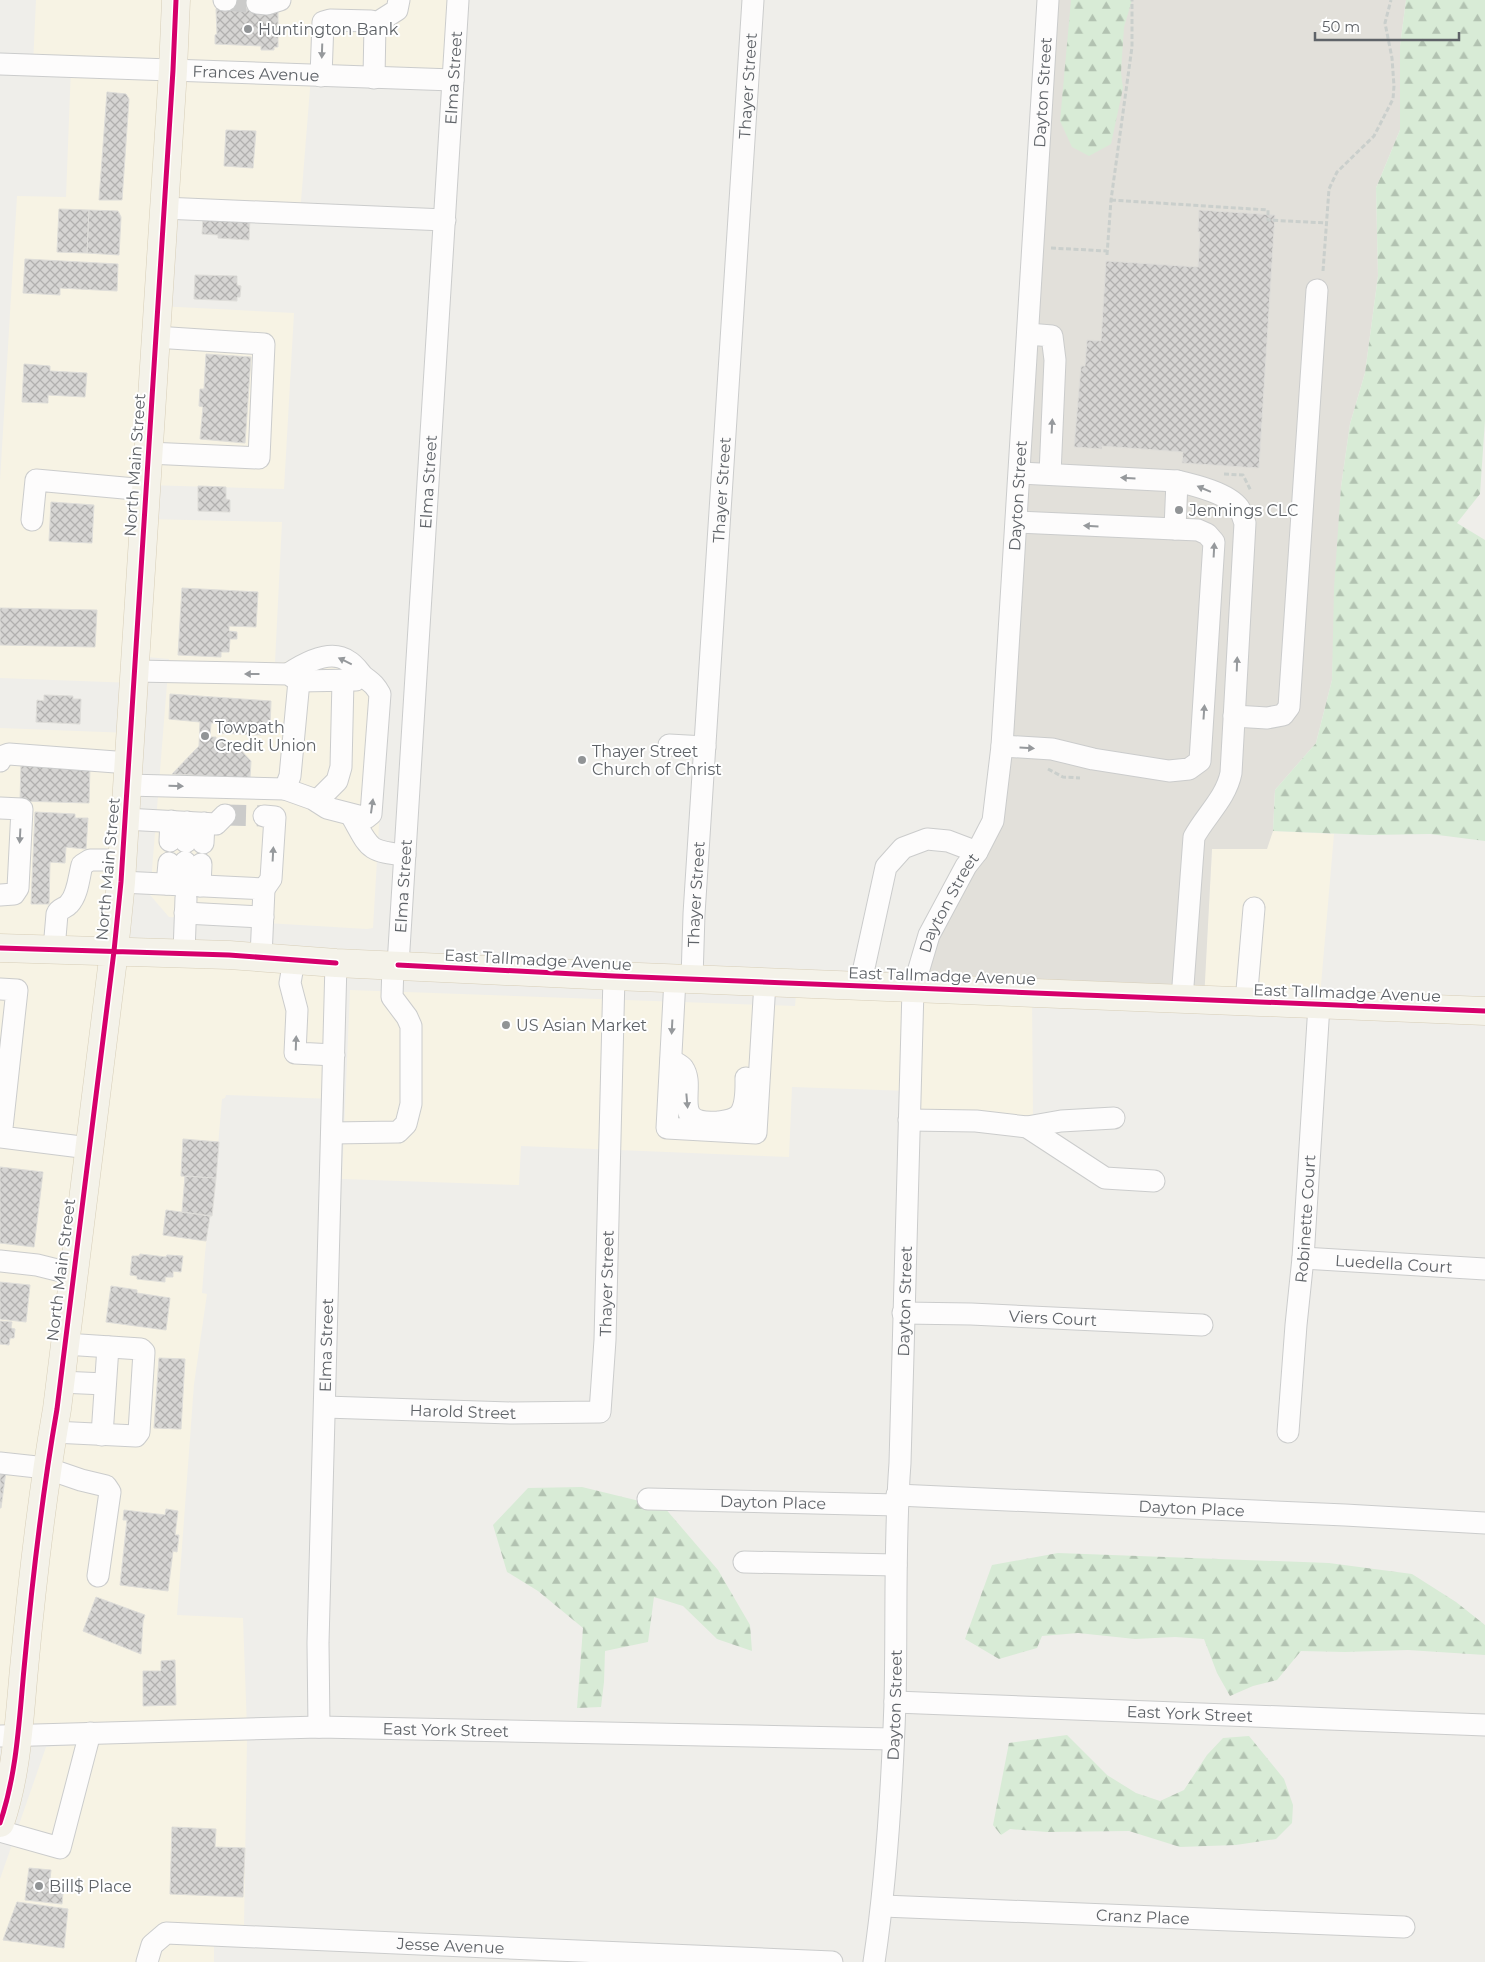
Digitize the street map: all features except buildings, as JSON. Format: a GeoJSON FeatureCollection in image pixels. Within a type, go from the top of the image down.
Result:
{"type":"FeatureCollection","features":[{"type":"Feature","properties":{"kind":"main road","name":"North Main Street"},"geometry":{"type":"LineString","coordinates":[[0,1823],[7,1802],[9,1736],[24,1669],[46,1468],[65,1344],[114,951],[122,871],[176,0]]}},
{"type":"Feature","properties":{"kind":"main road","name":"East Tallmadge Avenue"},"geometry":{"type":"LineString","coordinates":[[0,948],[184,953],[336,963],[614,976],[1485,1011]]}},
{"type":"Feature","properties":{"kind":"street"},"geometry":{"type":"LineString","coordinates":[[257,3],[266,4],[280,0]]}},
{"type":"Feature","properties":{"kind":"street"},"geometry":{"type":"LineString","coordinates":[[375,24],[397,10],[399,0]]}},
{"type":"Feature","properties":{"kind":"street","name":"Elma Street"},"geometry":{"type":"LineString","coordinates":[[332,1133],[398,1132],[406,1124],[411,1104],[412,1026],[392,997],[405,855],[458,0]]}},
{"type":"Feature","properties":{"kind":"street","name":"Thayer Street"},"geometry":{"type":"LineString","coordinates":[[752,0],[694,914],[671,1060],[667,1128],[756,1133],[764,982]]}},
{"type":"Feature","properties":{"kind":"street","name":"Dayton Street"},"geometry":{"type":"LineString","coordinates":[[874,1962],[882,1906],[890,1814],[895,1702],[897,1500],[913,989],[929,935],[966,866],[977,852],[993,821],[1002,746],[1048,0]]}},
{"type":"Feature","properties":{"kind":"street"},"geometry":{"type":"LineString","coordinates":[[321,76],[323,22],[330,20],[371,21],[375,24]]}},
{"type":"Feature","properties":{"kind":"street"},"geometry":{"type":"LineString","coordinates":[[374,78],[375,24]]}},
{"type":"Feature","properties":{"kind":"street","name":"Frances Avenue"},"geometry":{"type":"LineString","coordinates":[[0,64],[453,80]]}},
{"type":"Feature","properties":{"kind":"street"},"geometry":{"type":"LineString","coordinates":[[163,208],[444,220]]}},
{"type":"Feature","properties":{"kind":"street"},"geometry":{"type":"LineString","coordinates":[[1235,715],[1267,718],[1283,715],[1289,707],[1317,290]]}},
{"type":"Feature","properties":{"kind":"street"},"geometry":{"type":"LineString","coordinates":[[1028,334],[1052,336],[1055,360],[1050,474]]}},
{"type":"Feature","properties":{"kind":"street"},"geometry":{"type":"LineString","coordinates":[[148,453],[259,458],[264,344],[155,337]]}},
{"type":"Feature","properties":{"kind":"street"},"geometry":{"type":"LineString","coordinates":[[1020,473],[1177,481],[1198,486],[1226,498],[1239,508],[1245,523],[1235,715],[1229,784],[1225,793],[1202,823],[1194,837],[1182,999]]}},
{"type":"Feature","properties":{"kind":"street"},"geometry":{"type":"LineString","coordinates":[[32,520],[36,480],[146,490]]}},
{"type":"Feature","properties":{"kind":"street"},"geometry":{"type":"LineString","coordinates":[[1175,529],[1177,481]]}},
{"type":"Feature","properties":{"kind":"street"},"geometry":{"type":"LineString","coordinates":[[1002,746],[1052,749],[1093,759],[1169,770],[1189,769],[1200,761],[1214,542],[1207,534],[1198,530],[1017,522]]}},
{"type":"Feature","properties":{"kind":"street"},"geometry":{"type":"LineString","coordinates":[[0,760],[0,757],[9,754],[128,774],[285,788],[316,801],[327,808],[366,818],[372,814],[380,694],[373,682],[367,679],[348,660],[332,656],[316,659],[293,678],[290,776],[285,788]]}},
{"type":"Feature","properties":{"kind":"street"},"geometry":{"type":"LineString","coordinates":[[135,671],[343,680],[367,679]]}},
{"type":"Feature","properties":{"kind":"street"},"geometry":{"type":"LineString","coordinates":[[316,801],[337,781],[341,767],[343,680]]}},
{"type":"Feature","properties":{"kind":"street"},"geometry":{"type":"LineString","coordinates":[[669,745],[705,747]]}},
{"type":"Feature","properties":{"kind":"street"},"geometry":{"type":"LineString","coordinates":[[0,808],[22,809],[18,888],[14,894],[0,895]]}},
{"type":"Feature","properties":{"kind":"street"},"geometry":{"type":"LineString","coordinates":[[352,815],[368,845],[375,851],[405,855]]}},
{"type":"Feature","properties":{"kind":"street"},"geometry":{"type":"LineString","coordinates":[[261,957],[264,889],[271,879],[274,817],[264,816]]}},
{"type":"Feature","properties":{"kind":"street"},"geometry":{"type":"LineString","coordinates":[[125,819],[192,838]]}},
{"type":"Feature","properties":{"kind":"street"},"geometry":{"type":"LineString","coordinates":[[184,953],[184,885],[192,838]]}},
{"type":"Feature","properties":{"kind":"street"},"geometry":{"type":"LineString","coordinates":[[184,885],[192,838]]}},
{"type":"Feature","properties":{"kind":"street"},"geometry":{"type":"LineString","coordinates":[[860,986],[886,866],[903,848],[927,839],[948,842],[977,852]]}},
{"type":"Feature","properties":{"kind":"street"},"geometry":{"type":"LineString","coordinates":[[54,949],[58,910],[68,905],[74,897],[82,864],[90,860],[122,871],[184,885],[264,889]]}},
{"type":"Feature","properties":{"kind":"street"},"geometry":{"type":"LineString","coordinates":[[1246,1002],[1254,908]]}},
{"type":"Feature","properties":{"kind":"street"},"geometry":{"type":"LineString","coordinates":[[185,913],[263,917]]}},
{"type":"Feature","properties":{"kind":"street"},"geometry":{"type":"LineString","coordinates":[[294,960],[290,983],[297,1010],[295,1053],[334,1055]]}},
{"type":"Feature","properties":{"kind":"street","name":"Elma Street"},"geometry":{"type":"LineString","coordinates":[[319,1727],[318,1644],[336,963]]}},
{"type":"Feature","properties":{"kind":"street","name":"Thayer Street"},"geometry":{"type":"LineString","coordinates":[[600,1412],[605,1340],[614,976]]}},
{"type":"Feature","properties":{"kind":"street"},"geometry":{"type":"LineString","coordinates":[[0,989],[17,990],[4,1069],[1,1137],[89,1148]]}},
{"type":"Feature","properties":{"kind":"street","name":"Robinette Court"},"geometry":{"type":"LineString","coordinates":[[1288,1432],[1303,1258],[1319,1005]]}},
{"type":"Feature","properties":{"kind":"street"},"geometry":{"type":"LineString","coordinates":[[909,1120],[976,1121],[1027,1127],[1060,1121],[1114,1118]]}},
{"type":"Feature","properties":{"kind":"street"},"geometry":{"type":"LineString","coordinates":[[1027,1127],[1105,1178],[1154,1181]]}},
{"type":"Feature","properties":{"kind":"street","name":"Luedella Court"},"geometry":{"type":"LineString","coordinates":[[1303,1258],[1485,1269]]}},
{"type":"Feature","properties":{"kind":"street"},"geometry":{"type":"LineString","coordinates":[[0,1261],[37,1265],[73,1274]]}},
{"type":"Feature","properties":{"kind":"street","name":"Viers Court"},"geometry":{"type":"LineString","coordinates":[[904,1313],[971,1314],[1202,1325]]}},
{"type":"Feature","properties":{"kind":"street"},"geometry":{"type":"LineString","coordinates":[[53,1432],[136,1436],[139,1432],[144,1352],[141,1349],[65,1344]]}},
{"type":"Feature","properties":{"kind":"street"},"geometry":{"type":"LineString","coordinates":[[102,1435],[108,1347]]}},
{"type":"Feature","properties":{"kind":"street"},"geometry":{"type":"LineString","coordinates":[[60,1382],[105,1384]]}},
{"type":"Feature","properties":{"kind":"street","name":"Harold Street"},"geometry":{"type":"LineString","coordinates":[[324,1406],[512,1414],[600,1412]]}},
{"type":"Feature","properties":{"kind":"street"},"geometry":{"type":"LineString","coordinates":[[0,1463],[46,1468],[106,1486],[110,1492],[98,1576]]}},
{"type":"Feature","properties":{"kind":"street","name":"Dayton Place"},"geometry":{"type":"LineString","coordinates":[[648,1499],[897,1500],[1345,1515],[1485,1523]]}},
{"type":"Feature","properties":{"kind":"street"},"geometry":{"type":"LineString","coordinates":[[744,1562],[896,1565]]}},
{"type":"Feature","properties":{"kind":"street","name":"East York Street"},"geometry":{"type":"LineString","coordinates":[[895,1702],[1485,1725]]}},
{"type":"Feature","properties":{"kind":"street","name":"East York Street"},"geometry":{"type":"LineString","coordinates":[[9,1736],[319,1727],[892,1739]]}},
{"type":"Feature","properties":{"kind":"street"},"geometry":{"type":"LineString","coordinates":[[0,1831],[60,1848],[90,1733]]}},
{"type":"Feature","properties":{"kind":"street","name":"Cranz Place"},"geometry":{"type":"LineString","coordinates":[[882,1906],[1404,1927]]}},
{"type":"Feature","properties":{"kind":"street","name":"Jesse Avenue"},"geometry":{"type":"LineString","coordinates":[[147,1962],[152,1945],[166,1933],[500,1955],[582,1950],[832,1962]]}},
{"type":"Feature","properties":{"kind":"path"},"geometry":{"type":"LineString","coordinates":[[1055,248],[1107,253],[1111,200],[1132,47],[1132,0]]}},
{"type":"Feature","properties":{"kind":"path"},"geometry":{"type":"LineString","coordinates":[[1317,290],[1322,285],[1329,189],[1337,172],[1374,136],[1393,99],[1392,58],[1386,23],[1391,0]]}},
{"type":"Feature","properties":{"kind":"path"},"geometry":{"type":"LineString","coordinates":[[1111,200],[1268,210],[1268,220],[1326,223]]}},
{"type":"Feature","properties":{"kind":"shaded area"},"geometry":{"type":"Polygon","coordinates":[[[36,0],[458,0],[453,80],[311,76],[300,214],[163,208],[158,306],[294,313],[284,489],[146,485],[145,519],[282,522],[275,662],[284,662],[313,650],[387,689],[373,928],[169,917],[150,895],[169,659],[136,656],[134,683],[0,678],[0,481],[17,196],[66,197],[71,67],[33,65],[36,0]]]}},
{"type":"Feature","properties":{"kind":"shaded area","name":"Jennings CLC"},"geometry":{"type":"Polygon","coordinates":[[[1049,0],[1406,0],[1400,46],[1400,130],[1376,188],[1378,276],[1365,373],[1350,424],[1341,487],[1332,680],[1316,743],[1275,790],[1273,831],[1267,849],[1212,849],[1204,1000],[913,989],[993,821],[1049,0]]]}},
{"type":"Feature","properties":{"kind":"shaded area"},"geometry":{"type":"Polygon","coordinates":[[[0,728],[130,733],[114,951],[336,963],[333,1099],[226,1095],[222,1099],[212,1216],[209,1216],[205,1254],[202,1293],[207,1294],[194,1384],[177,1615],[243,1618],[247,1729],[0,1736],[0,728]]]}},
{"type":"Feature","properties":{"kind":"shaded area"},"geometry":{"type":"Polygon","coordinates":[[[1273,831],[1334,834],[1320,997],[1204,992],[1212,849],[1266,849],[1273,831]]]}},
{"type":"Feature","properties":{"kind":"shaded area"},"geometry":{"type":"Polygon","coordinates":[[[797,983],[1032,993],[1033,1118],[909,1120],[910,1091],[792,1087],[789,1157],[521,1146],[519,1185],[342,1179],[350,990],[795,1006],[797,983]]]}},
{"type":"Feature","properties":{"kind":"shaded area"},"geometry":{"type":"Polygon","coordinates":[[[247,1740],[244,1927],[214,1926],[214,1962],[0,1962],[0,1879],[46,1747],[111,1742],[247,1740]]]}},
{"type":"Feature","properties":{"kind":"green space"},"geometry":{"type":"Polygon","coordinates":[[[1071,0],[1132,0],[1124,27],[1121,72],[1123,88],[1111,144],[1089,156],[1072,147],[1060,121],[1071,0]]]}},
{"type":"Feature","properties":{"kind":"green space"},"geometry":{"type":"Polygon","coordinates":[[[1406,0],[1485,0],[1485,420],[1480,494],[1457,523],[1485,540],[1485,841],[1430,834],[1370,835],[1273,831],[1275,790],[1316,743],[1332,680],[1334,588],[1341,487],[1350,424],[1365,373],[1378,276],[1376,188],[1400,130],[1400,46],[1406,0]]]}},
{"type":"Feature","properties":{"kind":"green space"},"geometry":{"type":"Polygon","coordinates":[[[582,1487],[664,1507],[718,1570],[750,1625],[752,1651],[717,1639],[683,1606],[654,1597],[648,1642],[605,1651],[601,1707],[577,1708],[583,1628],[538,1591],[507,1572],[493,1525],[528,1488],[582,1487]]]}},
{"type":"Feature","properties":{"kind":"green space"},"geometry":{"type":"Polygon","coordinates":[[[1058,1553],[1329,1563],[1412,1574],[1456,1602],[1485,1625],[1485,1655],[1408,1650],[1301,1651],[1277,1680],[1253,1686],[1230,1696],[1217,1673],[1204,1639],[1175,1637],[1135,1639],[1078,1633],[1042,1636],[1037,1648],[999,1659],[965,1639],[992,1565],[1058,1553]]]}},
{"type":"Feature","properties":{"kind":"green space"},"geometry":{"type":"Polygon","coordinates":[[[1067,1735],[1107,1775],[1136,1793],[1160,1801],[1184,1790],[1207,1755],[1223,1738],[1249,1736],[1284,1779],[1293,1805],[1292,1823],[1276,1839],[1236,1845],[1180,1847],[1129,1831],[1047,1832],[1010,1829],[1001,1835],[993,1825],[1009,1743],[1067,1735]]]}},
{"type":"Feature","properties":{"kind":"tunnel"},"geometry":{"type":"LineString","coordinates":[[226,0],[257,3]]}},
{"type":"Feature","properties":{"kind":"tunnel"},"geometry":{"type":"LineString","coordinates":[[225,815],[264,816]]}},
{"type":"Feature","properties":{"kind":"cycle path"},"geometry":{"type":"LineString","coordinates":[[0,1823],[14,1766],[30,1604],[57,1409],[121,882],[176,0]]}},
{"type":"Feature","properties":{"kind":"cycle path"},"geometry":{"type":"LineString","coordinates":[[0,948],[229,955],[336,963]]}},
{"type":"Feature","properties":{"kind":"cycle path"},"geometry":{"type":"LineString","coordinates":[[398,965],[614,976],[1485,1011]]}},
{"type":"Feature","properties":{"kind":"place","name":"Huntington Bank"},"geometry":{"type":"Point","coordinates":[248,29]}},
{"type":"Feature","properties":{"kind":"place","name":"Jennings CLC"},"geometry":{"type":"Point","coordinates":[1179,510]}},
{"type":"Feature","properties":{"kind":"place","name":"Towpath Credit Union"},"geometry":{"type":"Point","coordinates":[205,736]}},
{"type":"Feature","properties":{"kind":"place","name":"Thayer Street Church of Christ"},"geometry":{"type":"Point","coordinates":[582,760]}},
{"type":"Feature","properties":{"kind":"place","name":"US Asian Market"},"geometry":{"type":"Point","coordinates":[506,1025]}},
{"type":"Feature","properties":{"kind":"place","name":"Bill$ Place"},"geometry":{"type":"Point","coordinates":[39,1886]}}]}
